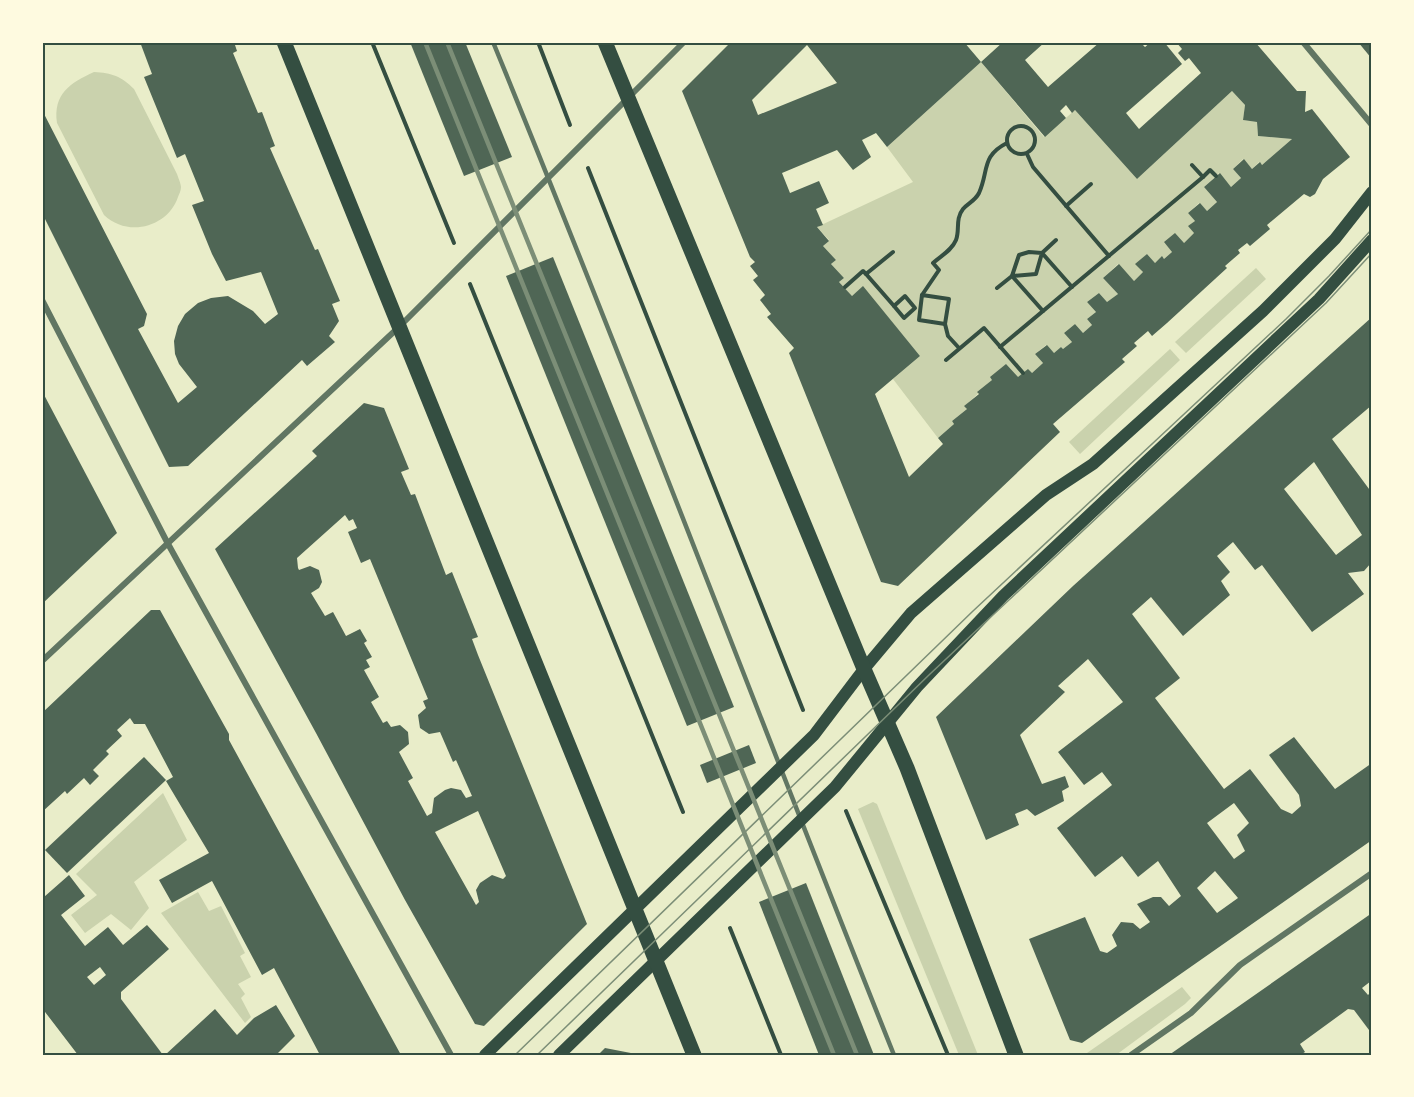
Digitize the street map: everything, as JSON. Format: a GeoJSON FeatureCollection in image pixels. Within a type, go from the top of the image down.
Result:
{"type":"FeatureCollection","features":[{"type":"Feature","properties":{"kind":"main road"},"geometry":{"type":"LineString","coordinates":[[284,42],[694,1055]]}},
{"type":"Feature","properties":{"kind":"main road"},"geometry":{"type":"LineString","coordinates":[[605,42],[888,722],[1016,1055]]}},
{"type":"Feature","properties":{"kind":"main road"},"geometry":{"type":"LineString","coordinates":[[485,1055],[814,735],[864,669],[911,613],[1046,495],[1093,464],[1263,311],[1335,240],[1372,192]]}},
{"type":"Feature","properties":{"kind":"main road"},"geometry":{"type":"LineString","coordinates":[[559,1055],[835,787],[888,722],[1003,596],[1319,299],[1372,240]]}},
{"type":"Feature","properties":{"kind":"street"},"geometry":{"type":"LineString","coordinates":[[42,661],[400,326],[684,42]]}},
{"type":"Feature","properties":{"kind":"street"},"geometry":{"type":"LineString","coordinates":[[1303,42],[1372,125]]}},
{"type":"Feature","properties":{"kind":"street"},"geometry":{"type":"LineString","coordinates":[[42,300],[167,542],[451,1055]]}},
{"type":"Feature","properties":{"kind":"street"},"geometry":{"type":"LineString","coordinates":[[1131,1055],[1191,1013],[1240,966],[1372,873]]}},
{"type":"Feature","properties":{"kind":"lane"},"geometry":{"type":"LineString","coordinates":[[493,42],[549,177],[894,1055]]}},
{"type":"Feature","properties":{"kind":"path"},"geometry":{"type":"LineString","coordinates":[[372,42],[683,812]]}},
{"type":"Feature","properties":{"kind":"path"},"geometry":{"type":"LineString","coordinates":[[537,42],[814,735]]}},
{"type":"Feature","properties":{"kind":"path"},"geometry":{"type":"LineString","coordinates":[[1024,126],[1032,130],[1036,138],[1034,148],[1027,154],[1018,155],[1011,151],[1007,143],[1008,134],[1014,127],[1024,126]]}},
{"type":"Feature","properties":{"kind":"path"},"geometry":{"type":"LineString","coordinates":[[945,324],[919,320],[922,295],[939,270],[933,263],[949,250],[957,238],[957,221],[980,190],[989,156],[1007,143]]}},
{"type":"Feature","properties":{"kind":"path"},"geometry":{"type":"LineString","coordinates":[[1027,154],[1029,162],[1109,256]]}},
{"type":"Feature","properties":{"kind":"path"},"geometry":{"type":"LineString","coordinates":[[1192,165],[1203,177]]}},
{"type":"Feature","properties":{"kind":"path"},"geometry":{"type":"LineString","coordinates":[[1000,347],[1210,170],[1216,176]]}},
{"type":"Feature","properties":{"kind":"path"},"geometry":{"type":"LineString","coordinates":[[1066,206],[1091,184]]}},
{"type":"Feature","properties":{"kind":"path"},"geometry":{"type":"LineString","coordinates":[[1012,276],[1036,274],[1042,253],[1056,240]]}},
{"type":"Feature","properties":{"kind":"path"},"geometry":{"type":"LineString","coordinates":[[866,274],[893,252]]}},
{"type":"Feature","properties":{"kind":"path"},"geometry":{"type":"LineString","coordinates":[[1042,253],[1072,287]]}},
{"type":"Feature","properties":{"kind":"path"},"geometry":{"type":"LineString","coordinates":[[997,288],[1012,276],[1019,255],[1042,253]]}},
{"type":"Feature","properties":{"kind":"path"},"geometry":{"type":"LineString","coordinates":[[844,287],[863,271],[904,318],[915,308],[905,296],[894,306]]}},
{"type":"Feature","properties":{"kind":"path"},"geometry":{"type":"LineString","coordinates":[[1012,276],[1043,311]]}},
{"type":"Feature","properties":{"kind":"path"},"geometry":{"type":"LineString","coordinates":[[922,295],[949,299],[945,324],[948,336],[959,348]]}},
{"type":"Feature","properties":{"kind":"path"},"geometry":{"type":"LineString","coordinates":[[911,312],[920,313]]}},
{"type":"Feature","properties":{"kind":"path"},"geometry":{"type":"LineString","coordinates":[[946,360],[984,328],[1023,373]]}},
{"type":"Feature","properties":{"kind":"path"},"geometry":{"type":"LineString","coordinates":[[835,787],[948,1055]]}},
{"type":"Feature","properties":{"kind":"path"},"geometry":{"type":"LineString","coordinates":[[730,928],[781,1055]]}},
{"type":"Feature","properties":{"kind":"green space"},"geometry":{"type":"Polygon","coordinates":[[[981,62],[1044,137],[1075,110],[1137,179],[1232,91],[1245,105],[1243,120],[1257,122],[1258,136],[1292,139],[1262,165],[1259,162],[1252,169],[1243,159],[1233,169],[1241,178],[1231,187],[1219,173],[1204,187],[1217,202],[1207,211],[1199,203],[1188,213],[1195,221],[1189,226],[1194,233],[1184,243],[1165,242],[1172,252],[1155,263],[1147,254],[1136,264],[1143,272],[1134,281],[1118,264],[1103,278],[1118,294],[1107,302],[1099,293],[1087,302],[1096,312],[1087,319],[1092,325],[1083,333],[1075,324],[1064,333],[1072,342],[1054,353],[1046,345],[1035,354],[1043,363],[1032,373],[992,380],[965,406],[967,409],[952,421],[954,424],[938,438],[893,379],[920,356],[863,287],[852,296],[839,282],[844,278],[831,264],[836,260],[823,246],[829,240],[817,227],[913,182],[887,147],[981,62]]]}},
{"type":"Feature","properties":{"kind":"green space"},"geometry":{"type":"Polygon","coordinates":[[[94,72],[116,76],[134,89],[177,174],[181,190],[173,207],[157,222],[146,226],[124,226],[104,215],[57,123],[58,104],[65,91],[94,72]]]}},
{"type":"Feature","properties":{"kind":"green space"},"geometry":{"type":"Polygon","coordinates":[[[1256,268],[1266,279],[1186,353],[1175,342],[1256,268]]]}},
{"type":"Feature","properties":{"kind":"green space"},"geometry":{"type":"Polygon","coordinates":[[[1170,349],[1180,360],[1080,454],[1069,442],[1170,349]]]}},
{"type":"Feature","properties":{"kind":"green space"},"geometry":{"type":"Polygon","coordinates":[[[163,793],[187,840],[134,882],[149,908],[131,930],[111,914],[85,933],[71,915],[97,895],[76,874],[163,793]]]}},
{"type":"Feature","properties":{"kind":"green space"},"geometry":{"type":"Polygon","coordinates":[[[873,802],[877,804],[978,1055],[959,1055],[858,809],[873,802]]]}},
{"type":"Feature","properties":{"kind":"green space"},"geometry":{"type":"Polygon","coordinates":[[[198,892],[209,911],[221,906],[245,953],[240,956],[251,977],[238,984],[245,994],[241,998],[251,1017],[245,1023],[161,913],[198,892]]]}},
{"type":"Feature","properties":{"kind":"green space"},"geometry":{"type":"Polygon","coordinates":[[[1182,987],[1191,998],[1116,1055],[1088,1055],[1087,1053],[1182,987]]]}},
{"type":"Feature","properties":{"kind":"building"},"geometry":{"type":"Polygon","coordinates":[[[140,42],[234,42],[237,51],[233,53],[258,113],[262,112],[275,146],[270,148],[340,301],[332,304],[339,321],[329,336],[335,342],[307,366],[302,360],[188,466],[169,467],[42,213],[42,110],[147,314],[144,326],[138,329],[178,403],[197,387],[179,364],[175,354],[174,341],[178,326],[185,314],[198,303],[211,298],[228,296],[253,311],[265,324],[278,314],[261,272],[226,281],[212,254],[192,205],[204,201],[185,154],[177,158],[144,77],[152,74],[140,42]]]}},
{"type":"Feature","properties":{"kind":"building"},"geometry":{"type":"Polygon","coordinates":[[[410,42],[465,42],[512,157],[464,176],[410,42]]]}},
{"type":"Feature","properties":{"kind":"building"},"geometry":{"type":"Polygon","coordinates":[[[731,42],[964,42],[981,62],[1003,42],[1045,42],[1025,60],[1048,87],[1100,42],[1140,42],[1145,47],[1151,42],[1164,42],[1182,64],[1126,113],[1139,129],[1201,73],[1189,58],[1185,61],[1178,53],[1182,49],[1176,42],[1255,42],[1297,91],[1306,91],[1305,112],[1312,109],[1350,157],[1323,179],[1315,194],[1310,197],[1304,194],[1267,225],[1270,229],[1250,246],[1247,243],[1238,250],[1240,253],[1225,266],[1227,268],[1152,336],[1148,331],[1134,343],[1137,346],[1122,359],[1125,362],[1053,424],[1060,432],[898,586],[881,582],[789,353],[794,348],[767,317],[771,314],[760,300],[765,295],[753,280],[758,276],[750,266],[755,262],[750,257],[682,91],[731,42]],[[807,45],[752,100],[758,115],[837,83],[807,45]],[[981,62],[887,147],[876,133],[862,140],[871,157],[853,170],[837,150],[782,173],[790,193],[819,181],[829,203],[816,209],[823,225],[817,227],[829,241],[823,246],[836,260],[831,264],[844,278],[839,282],[852,296],[863,286],[920,356],[875,394],[909,477],[943,444],[938,438],[954,424],[952,421],[967,409],[964,406],[979,394],[977,392],[992,380],[990,377],[1006,364],[1018,377],[1028,369],[1032,373],[1043,363],[1035,354],[1047,345],[1054,353],[1061,347],[1063,349],[1072,342],[1064,333],[1075,324],[1083,333],[1092,325],[1087,319],[1096,312],[1087,302],[1099,293],[1107,302],[1118,294],[1103,278],[1119,264],[1134,281],[1143,272],[1135,264],[1147,254],[1155,263],[1162,256],[1164,259],[1172,252],[1164,242],[1175,233],[1184,243],[1194,233],[1188,226],[1195,221],[1188,213],[1200,203],[1207,211],[1217,202],[1204,187],[1220,173],[1231,187],[1241,178],[1233,169],[1244,159],[1252,169],[1260,162],[1262,165],[1292,139],[1258,136],[1257,122],[1243,120],[1245,105],[1232,91],[1137,179],[1075,110],[1072,113],[1066,105],[1060,111],[1066,118],[1045,137],[981,62]]]}},
{"type":"Feature","properties":{"kind":"building"},"geometry":{"type":"Polygon","coordinates":[[[1358,42],[1372,42],[1372,59],[1358,42]]]}},
{"type":"Feature","properties":{"kind":"building"},"geometry":{"type":"Polygon","coordinates":[[[553,257],[734,707],[687,726],[506,276],[553,257]]]}},
{"type":"Feature","properties":{"kind":"building"},"geometry":{"type":"Polygon","coordinates":[[[1372,317],[1372,405],[1332,439],[1372,493],[1371,563],[1364,571],[1348,573],[1364,594],[1312,632],[1262,565],[1255,570],[1233,542],[1217,556],[1230,572],[1221,581],[1230,595],[1183,636],[1151,597],[1132,614],[1180,678],[1155,698],[1224,789],[1250,769],[1281,809],[1292,814],[1301,806],[1299,795],[1269,755],[1294,737],[1335,789],[1372,763],[1372,840],[1082,1043],[1070,1040],[1029,939],[1085,917],[1100,951],[1107,953],[1117,946],[1112,935],[1121,922],[1133,923],[1140,929],[1150,922],[1137,904],[1153,897],[1161,897],[1169,906],[1181,896],[1158,861],[1138,877],[1122,856],[1095,877],[1057,828],[1112,785],[1102,772],[1084,785],[1058,752],[1123,702],[1088,659],[1058,686],[1065,692],[1020,735],[1042,784],[1065,776],[1069,787],[1062,791],[1064,801],[1035,816],[1027,809],[1015,814],[1019,825],[986,840],[936,717],[1073,586],[1372,317]],[[1314,462],[1284,489],[1336,555],[1362,535],[1314,462]],[[1234,803],[1207,823],[1234,859],[1245,851],[1237,835],[1249,823],[1234,803]],[[1215,871],[1197,888],[1217,913],[1238,898],[1215,871]]]}},
{"type":"Feature","properties":{"kind":"building"},"geometry":{"type":"Polygon","coordinates":[[[42,391],[117,533],[42,604],[42,391]]]}},
{"type":"Feature","properties":{"kind":"building"},"geometry":{"type":"Polygon","coordinates":[[[364,403],[384,408],[409,469],[401,472],[411,495],[415,494],[446,575],[452,572],[478,637],[472,639],[478,655],[587,924],[484,1026],[475,1024],[405,900],[215,549],[317,456],[312,451],[364,403]],[[345,515],[297,558],[298,568],[299,570],[310,566],[319,570],[322,582],[319,588],[311,593],[325,616],[333,612],[346,636],[360,629],[367,641],[364,643],[372,657],[366,660],[370,667],[364,670],[379,697],[371,702],[383,723],[387,721],[391,727],[400,725],[408,732],[409,744],[399,752],[413,778],[408,781],[427,816],[432,813],[434,798],[445,790],[451,788],[461,790],[466,798],[472,796],[440,732],[429,734],[420,728],[418,715],[426,708],[423,701],[428,699],[370,559],[361,563],[348,532],[357,528],[353,519],[349,521],[345,515]],[[478,811],[435,832],[476,905],[479,902],[476,890],[480,883],[492,875],[503,879],[506,876],[478,811]]]}},
{"type":"Feature","properties":{"kind":"building"},"geometry":{"type":"Polygon","coordinates":[[[151,610],[160,610],[401,1055],[320,1055],[274,968],[262,975],[212,881],[172,903],[159,880],[209,853],[166,781],[173,777],[145,724],[134,724],[130,718],[117,730],[122,736],[106,751],[109,754],[93,770],[99,776],[90,785],[84,778],[67,794],[65,791],[42,812],[42,713],[151,610]]]}},
{"type":"Feature","properties":{"kind":"building"},"geometry":{"type":"Polygon","coordinates":[[[749,745],[756,763],[707,783],[700,765],[749,745]]]}},
{"type":"Feature","properties":{"kind":"building"},"geometry":{"type":"Polygon","coordinates":[[[144,757],[166,780],[67,873],[45,850],[144,757]]]}},
{"type":"Feature","properties":{"kind":"building"},"geometry":{"type":"Polygon","coordinates":[[[69,875],[85,896],[61,915],[85,946],[108,927],[123,945],[147,925],[169,949],[121,992],[121,999],[163,1055],[78,1055],[42,1008],[42,894],[44,897],[69,875]],[[100,967],[87,977],[94,985],[106,975],[100,967]]]}},
{"type":"Feature","properties":{"kind":"building"},"geometry":{"type":"Polygon","coordinates":[[[806,883],[874,1055],[819,1055],[759,902],[806,883]]]}},
{"type":"Feature","properties":{"kind":"building"},"geometry":{"type":"Polygon","coordinates":[[[1372,913],[1372,983],[1371,981],[1362,988],[1368,995],[1372,991],[1372,1034],[1354,1010],[1348,1009],[1300,1044],[1305,1052],[1300,1055],[1169,1055],[1372,913]]]}},
{"type":"Feature","properties":{"kind":"building"},"geometry":{"type":"Polygon","coordinates":[[[276,1005],[295,1036],[276,1055],[165,1055],[215,1009],[237,1035],[254,1018],[276,1005]]]}},
{"type":"Feature","properties":{"kind":"building"},"geometry":{"type":"Polygon","coordinates":[[[605,1048],[636,1054],[636,1055],[598,1055],[605,1048]]]}},
{"type":"Feature","properties":{"kind":"tram line"},"geometry":{"type":"LineString","coordinates":[[515,1055],[973,611],[1286,319],[1372,229]]}},
{"type":"Feature","properties":{"kind":"tram line"},"geometry":{"type":"LineString","coordinates":[[537,1055],[930,674],[1326,303],[1372,253]]}},
{"type":"Feature","properties":{"kind":"railway"},"geometry":{"type":"LineString","coordinates":[[425,42],[834,1055]]}},
{"type":"Feature","properties":{"kind":"railway"},"geometry":{"type":"LineString","coordinates":[[447,42],[857,1055]]}}]}
